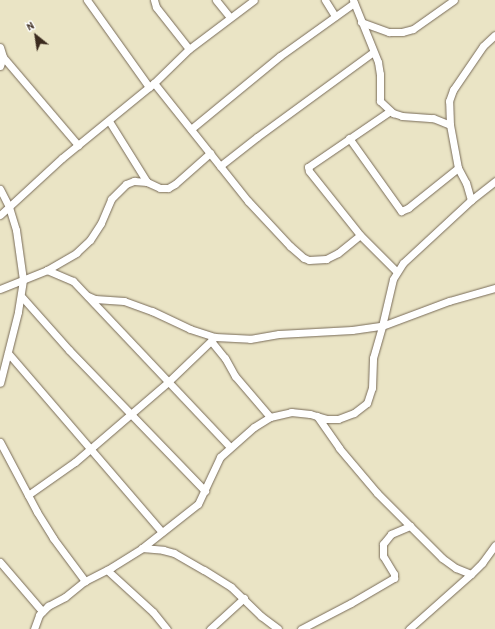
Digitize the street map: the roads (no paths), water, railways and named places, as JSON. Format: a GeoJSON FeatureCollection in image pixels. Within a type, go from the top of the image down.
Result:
{"type":"FeatureCollection","features":[{"type":"Feature","properties":{"kind":"street"},"geometry":{"type":"LineString","coordinates":[[88,0],[152,85],[191,129],[248,201],[290,246],[304,258],[309,260],[326,258],[338,253],[360,235]]}},
{"type":"Feature","properties":{"kind":"street"},"geometry":{"type":"LineString","coordinates":[[154,0],[156,7],[189,50]]}},
{"type":"Feature","properties":{"kind":"street"},"geometry":{"type":"LineString","coordinates":[[216,0],[230,17]]}},
{"type":"Feature","properties":{"kind":"street"},"geometry":{"type":"LineString","coordinates":[[0,215],[78,145],[152,85],[189,50],[254,0]]}},
{"type":"Feature","properties":{"kind":"street"},"geometry":{"type":"LineString","coordinates":[[325,0],[335,16]]}},
{"type":"Feature","properties":{"kind":"street"},"geometry":{"type":"LineString","coordinates":[[361,22],[389,32],[402,32],[413,29],[454,0]]}},
{"type":"Feature","properties":{"kind":"street"},"geometry":{"type":"LineString","coordinates":[[191,129],[280,56],[354,2],[380,74],[380,101],[390,111],[402,116],[433,118],[450,125]]}},
{"type":"Feature","properties":{"kind":"street"},"geometry":{"type":"LineString","coordinates":[[471,200],[466,183],[458,168],[450,125],[450,95],[483,46],[495,35]]}},
{"type":"Feature","properties":{"kind":"street"},"geometry":{"type":"LineString","coordinates":[[0,46],[3,56],[78,145]]}},
{"type":"Feature","properties":{"kind":"street"},"geometry":{"type":"LineString","coordinates":[[220,166],[373,52]]}},
{"type":"Feature","properties":{"kind":"street"},"geometry":{"type":"LineString","coordinates":[[0,66],[3,56]]}},
{"type":"Feature","properties":{"kind":"street"},"geometry":{"type":"LineString","coordinates":[[390,111],[308,167],[309,171],[360,235],[397,272]]}},
{"type":"Feature","properties":{"kind":"street"},"geometry":{"type":"LineString","coordinates":[[109,121],[147,182]]}},
{"type":"Feature","properties":{"kind":"street"},"geometry":{"type":"LineString","coordinates":[[349,138],[401,211],[408,208],[458,168]]}},
{"type":"Feature","properties":{"kind":"street"},"geometry":{"type":"LineString","coordinates":[[0,289],[47,270],[76,253],[90,240],[101,223],[111,199],[126,184],[134,181],[147,182],[160,188],[168,188],[175,184],[210,153]]}},
{"type":"Feature","properties":{"kind":"street"},"geometry":{"type":"LineString","coordinates":[[34,629],[42,611],[65,597],[85,581],[107,570],[142,548],[198,504],[205,491],[214,466],[220,456],[254,427],[270,417],[291,412],[338,420],[354,413],[367,403],[372,388],[373,358],[382,326],[388,296],[393,279],[397,272],[403,263],[471,200],[495,181]]}},
{"type":"Feature","properties":{"kind":"street"},"geometry":{"type":"LineString","coordinates":[[0,189],[9,206],[16,230],[23,280],[22,297],[0,383]]}},
{"type":"Feature","properties":{"kind":"street"},"geometry":{"type":"LineString","coordinates":[[47,270],[73,281],[230,447]]}},
{"type":"Feature","properties":{"kind":"street"},"geometry":{"type":"LineString","coordinates":[[88,296],[95,299],[124,301],[152,311],[213,339],[250,339],[279,334],[352,330],[382,326],[450,301],[493,288]]}},
{"type":"Feature","properties":{"kind":"street"},"geometry":{"type":"LineString","coordinates":[[22,297],[70,350],[205,491]]}},
{"type":"Feature","properties":{"kind":"street"},"geometry":{"type":"LineString","coordinates":[[28,495],[75,462],[168,382],[213,339]]}},
{"type":"Feature","properties":{"kind":"street"},"geometry":{"type":"LineString","coordinates":[[213,339],[235,376],[270,417]]}},
{"type":"Feature","properties":{"kind":"street"},"geometry":{"type":"LineString","coordinates":[[8,353],[162,532]]}},
{"type":"Feature","properties":{"kind":"street"},"geometry":{"type":"LineString","coordinates":[[317,416],[359,472],[410,526],[442,558],[456,568],[471,574]]}},
{"type":"Feature","properties":{"kind":"street"},"geometry":{"type":"LineString","coordinates":[[0,442],[53,538],[85,581]]}},
{"type":"Feature","properties":{"kind":"street"},"geometry":{"type":"LineString","coordinates":[[302,629],[351,604],[394,578],[394,574],[383,556],[384,544],[391,534],[410,526]]}},
{"type":"Feature","properties":{"kind":"street"},"geometry":{"type":"LineString","coordinates":[[409,629],[471,574],[482,563],[495,545]]}},
{"type":"Feature","properties":{"kind":"street"},"geometry":{"type":"LineString","coordinates":[[142,548],[163,550],[174,553],[220,580],[244,598],[261,616],[278,629]]}},
{"type":"Feature","properties":{"kind":"street"},"geometry":{"type":"LineString","coordinates":[[0,562],[42,611]]}},
{"type":"Feature","properties":{"kind":"street"},"geometry":{"type":"LineString","coordinates":[[107,570],[153,612],[167,629]]}},
{"type":"Feature","properties":{"kind":"street"},"geometry":{"type":"LineString","coordinates":[[210,629],[244,598]]}}]}
